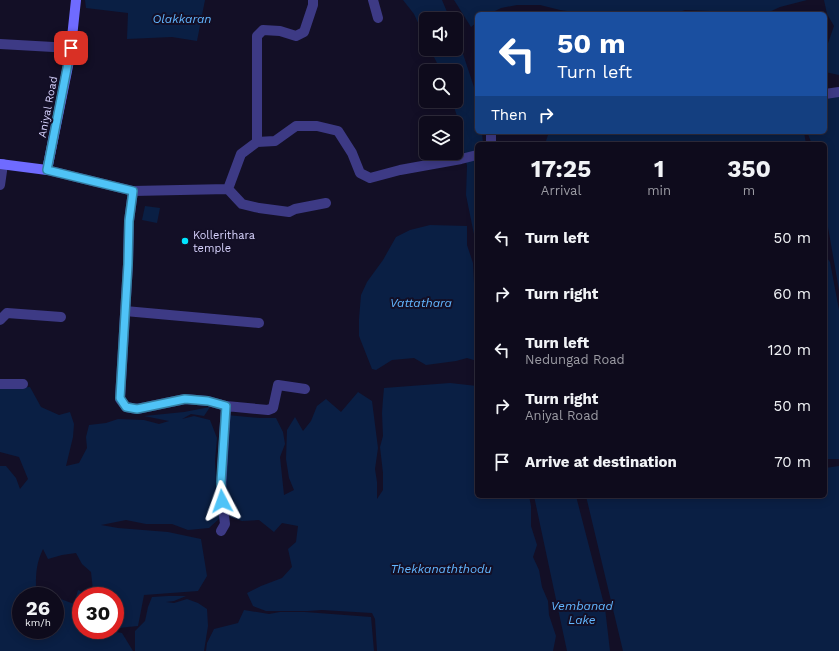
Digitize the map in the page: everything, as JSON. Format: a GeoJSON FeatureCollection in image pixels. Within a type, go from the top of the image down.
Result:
{"type":"FeatureCollection","features":[{"type":"Feature","properties":{"kind":"main road","name":"Aniyal Road"},"geometry":{"type":"LineString","coordinates":[[47,170],[71,48],[76,0]]}},
{"type":"Feature","properties":{"kind":"main road"},"geometry":{"type":"LineString","coordinates":[[2,164],[47,170]]}},
{"type":"Feature","properties":{"kind":"street"},"geometry":{"type":"LineString","coordinates":[[257,142],[257,36],[262,30],[280,31],[296,36],[304,32],[313,5],[313,0]]}},
{"type":"Feature","properties":{"kind":"street"},"geometry":{"type":"LineString","coordinates":[[373,0],[378,18]]}},
{"type":"Feature","properties":{"kind":"street"},"geometry":{"type":"LineString","coordinates":[[0,44],[71,48]]}},
{"type":"Feature","properties":{"kind":"street"},"geometry":{"type":"LineString","coordinates":[[827,94],[839,92]]}},
{"type":"Feature","properties":{"kind":"street"},"geometry":{"type":"LineString","coordinates":[[228,189],[241,154],[257,142],[276,141],[296,126],[317,126],[338,131],[352,152],[360,173],[370,178],[400,170],[475,156]]}},
{"type":"Feature","properties":{"kind":"street"},"geometry":{"type":"LineString","coordinates":[[0,185],[2,164]]}},
{"type":"Feature","properties":{"kind":"street"},"geometry":{"type":"LineString","coordinates":[[47,170],[133,191],[228,189],[242,204],[289,212],[295,209],[326,203]]}},
{"type":"Feature","properties":{"kind":"street"},"geometry":{"type":"LineString","coordinates":[[133,191],[129,221],[120,398],[126,407],[137,409],[185,399],[208,401],[226,406],[268,410],[273,408],[278,385],[305,389]]}},
{"type":"Feature","properties":{"kind":"street"},"geometry":{"type":"LineString","coordinates":[[125,311],[259,323]]}},
{"type":"Feature","properties":{"kind":"street"},"geometry":{"type":"LineString","coordinates":[[0,320],[7,313],[61,317]]}},
{"type":"Feature","properties":{"kind":"street"},"geometry":{"type":"LineString","coordinates":[[0,384],[23,384]]}},
{"type":"Feature","properties":{"kind":"street"},"geometry":{"type":"LineString","coordinates":[[221,530],[225,524],[221,483],[226,406]]}},
{"type":"Feature","properties":{"kind":"water","name":"Olakkaran"},"geometry":{"type":"Polygon","coordinates":[[[85,0],[205,0],[197,41],[172,37],[127,39],[128,13],[86,8],[85,0]]]}},
{"type":"Feature","properties":{"kind":"water"},"geometry":{"type":"Polygon","coordinates":[[[403,0],[442,0],[447,12],[419,12],[419,25],[414,14],[403,0]]]}},
{"type":"Feature","properties":{"kind":"water"},"geometry":{"type":"Polygon","coordinates":[[[454,0],[807,0],[780,7],[769,12],[715,12],[685,10],[680,12],[574,12],[540,5],[517,5],[501,8],[493,12],[475,12],[475,24],[471,27],[463,12],[454,0]]]}},
{"type":"Feature","properties":{"kind":"water"},"geometry":{"type":"Polygon","coordinates":[[[824,0],[839,0],[839,75],[827,72],[827,46],[834,26],[827,12],[824,0]]]}},
{"type":"Feature","properties":{"kind":"water"},"geometry":{"type":"Polygon","coordinates":[[[463,54],[475,90],[475,134],[482,134],[483,142],[475,142],[475,239],[466,195],[467,166],[463,146],[463,116],[457,116],[454,108],[463,108],[463,64],[438,64],[434,56],[463,56],[463,54]]]}},
{"type":"Feature","properties":{"kind":"water"},"geometry":{"type":"Polygon","coordinates":[[[839,93],[839,290],[827,221],[827,142],[811,142],[808,134],[827,134],[827,96],[839,93]]]}},
{"type":"Feature","properties":{"kind":"water"},"geometry":{"type":"Polygon","coordinates":[[[548,134],[804,134],[806,142],[546,142],[548,134]]]}},
{"type":"Feature","properties":{"kind":"water"},"geometry":{"type":"Polygon","coordinates":[[[145,206],[160,208],[157,223],[142,220],[145,206]]]}},
{"type":"Feature","properties":{"kind":"water","name":"Vattathara"},"geometry":{"type":"Polygon","coordinates":[[[430,225],[467,226],[467,245],[473,263],[475,287],[475,360],[467,358],[426,365],[414,358],[392,360],[376,370],[372,369],[359,336],[361,295],[367,282],[383,260],[396,237],[410,230],[430,225]]]}},
{"type":"Feature","properties":{"kind":"water"},"geometry":{"type":"Polygon","coordinates":[[[827,258],[830,262],[839,310],[839,459],[827,459],[827,258]]]}},
{"type":"Feature","properties":{"kind":"water","name":"Thekkanaththodu"},"geometry":{"type":"Polygon","coordinates":[[[450,383],[475,386],[475,498],[529,498],[531,526],[537,545],[533,557],[539,570],[542,587],[548,601],[549,615],[556,636],[553,651],[377,651],[375,619],[372,613],[322,610],[266,611],[253,606],[247,593],[282,578],[292,567],[288,549],[296,542],[298,526],[282,523],[274,532],[259,520],[242,521],[230,517],[226,484],[216,485],[221,517],[209,528],[188,530],[172,524],[146,524],[126,520],[101,525],[118,528],[168,532],[201,539],[207,576],[198,591],[144,595],[138,626],[124,627],[124,587],[93,587],[91,572],[82,564],[76,553],[48,559],[43,549],[36,572],[36,587],[12,587],[12,639],[64,639],[64,600],[72,603],[72,639],[124,639],[124,636],[133,651],[0,651],[0,466],[6,466],[16,478],[20,489],[28,479],[19,457],[0,452],[0,387],[30,387],[41,407],[59,415],[70,412],[74,424],[73,437],[66,466],[79,463],[87,448],[86,437],[89,425],[106,423],[118,419],[144,420],[159,424],[169,421],[144,416],[184,412],[210,407],[204,416],[191,414],[182,419],[194,416],[210,420],[217,438],[215,461],[216,482],[226,482],[227,415],[276,418],[283,432],[285,444],[280,457],[284,495],[294,490],[289,478],[286,459],[287,430],[295,417],[303,431],[311,421],[317,406],[326,399],[341,412],[358,392],[372,401],[378,448],[375,469],[377,499],[383,490],[380,447],[383,436],[382,413],[384,388],[450,383]]]}},
{"type":"Feature","properties":{"kind":"water"},"geometry":{"type":"Polygon","coordinates":[[[839,466],[839,651],[623,651],[586,498],[827,498],[827,468],[839,466]]]}},
{"type":"Feature","properties":{"kind":"water","name":"Vembanad Lake"},"geometry":{"type":"Polygon","coordinates":[[[534,498],[577,498],[605,608],[610,651],[567,651],[534,498]]]}},
{"type":"Feature","properties":{"kind":"water"},"geometry":{"type":"Polygon","coordinates":[[[186,596],[174,601],[166,602],[174,603],[187,599],[198,603],[207,609],[208,626],[204,651],[135,651],[135,631],[145,621],[152,597],[186,596]]]}},
{"type":"Feature","properties":{"kind":"water"},"geometry":{"type":"Polygon","coordinates":[[[244,610],[269,614],[280,612],[305,612],[371,617],[374,651],[206,651],[207,643],[214,629],[238,623],[244,610]]]}},
{"type":"Feature","properties":{"kind":"place","name":"Kollerithara temple"},"geometry":{"type":"Point","coordinates":[185,241]}},
{"type":"Feature","properties":{"kind":"route"},"geometry":{"type":"LineString","coordinates":[[71,48],[47,170],[133,191],[129,221],[120,398],[126,407],[137,409],[185,399],[208,401],[226,406],[221,482],[222,501]]}}]}
